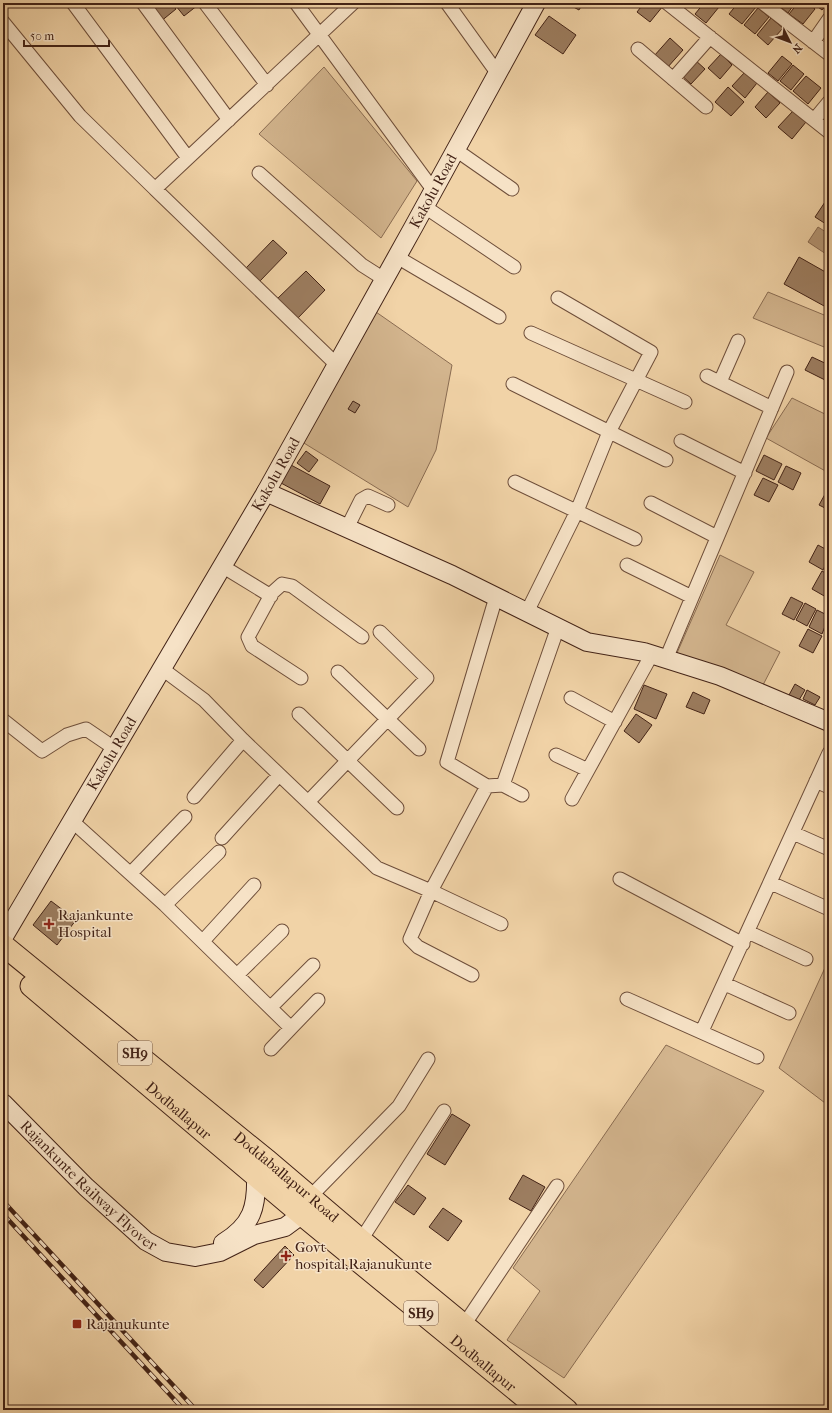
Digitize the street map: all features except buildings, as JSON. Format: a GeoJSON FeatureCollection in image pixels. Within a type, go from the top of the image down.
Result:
{"type":"FeatureCollection","features":[{"type":"Feature","properties":{"kind":"main road","name":"Kakolu Road"},"geometry":{"type":"LineString","coordinates":[[3,938],[266,492],[434,191],[536,3]]}},
{"type":"Feature","properties":{"kind":"main road"},"geometry":{"type":"LineString","coordinates":[[266,492],[496,597],[587,642],[659,657],[720,676],[827,717]]}},
{"type":"Feature","properties":{"kind":"main road","name":"Doddaballapur Road"},"geometry":{"type":"LineString","coordinates":[[3,945],[262,1168],[310,1205],[361,1240],[567,1410]]}},
{"type":"Feature","properties":{"kind":"main road","name":"Dodballapur"},"geometry":{"type":"LineString","coordinates":[[3,964],[262,1168]]}},
{"type":"Feature","properties":{"kind":"main road","name":"Rajankunte Railway Flyover"},"geometry":{"type":"LineString","coordinates":[[3,1102],[86,1187],[146,1241],[166,1252],[195,1256],[220,1252],[254,1235],[285,1227],[310,1205]]}},
{"type":"Feature","properties":{"kind":"main road","name":"Rajankunte Railway Flyover"},"geometry":{"type":"LineString","coordinates":[[183,1255],[206,1251],[217,1246],[227,1240],[244,1225],[255,1208],[262,1168]]}},
{"type":"Feature","properties":{"kind":"main road","name":"Dodballapur"},"geometry":{"type":"LineString","coordinates":[[310,1205],[540,1410]]}},
{"type":"Feature","properties":{"kind":"street"},"geometry":{"type":"LineString","coordinates":[[73,3],[188,158]]}},
{"type":"Feature","properties":{"kind":"street"},"geometry":{"type":"LineString","coordinates":[[143,3],[229,120]]}},
{"type":"Feature","properties":{"kind":"street"},"geometry":{"type":"LineString","coordinates":[[205,3],[267,85]]}},
{"type":"Feature","properties":{"kind":"street"},"geometry":{"type":"LineString","coordinates":[[296,3],[434,191]]}},
{"type":"Feature","properties":{"kind":"street"},"geometry":{"type":"LineString","coordinates":[[447,3],[498,74]]}},
{"type":"Feature","properties":{"kind":"street"},"geometry":{"type":"LineString","coordinates":[[667,3],[829,132]]}},
{"type":"Feature","properties":{"kind":"street"},"geometry":{"type":"LineString","coordinates":[[763,3],[829,54]]}},
{"type":"Feature","properties":{"kind":"street"},"geometry":{"type":"LineString","coordinates":[[155,189],[319,36],[349,4]]}},
{"type":"Feature","properties":{"kind":"street"},"geometry":{"type":"LineString","coordinates":[[813,42],[829,19]]}},
{"type":"Feature","properties":{"kind":"street"},"geometry":{"type":"LineString","coordinates":[[3,22],[80,116],[337,365]]}},
{"type":"Feature","properties":{"kind":"street"},"geometry":{"type":"LineString","coordinates":[[673,79],[710,37]]}},
{"type":"Feature","properties":{"kind":"street"},"geometry":{"type":"LineString","coordinates":[[638,49],[706,106]]}},
{"type":"Feature","properties":{"kind":"street"},"geometry":{"type":"LineString","coordinates":[[814,120],[829,102]]}},
{"type":"Feature","properties":{"kind":"street"},"geometry":{"type":"LineString","coordinates":[[456,150],[512,189]]}},
{"type":"Feature","properties":{"kind":"street"},"geometry":{"type":"LineString","coordinates":[[259,173],[362,265],[384,279]]}},
{"type":"Feature","properties":{"kind":"street"},"geometry":{"type":"LineString","coordinates":[[425,207],[514,267]]}},
{"type":"Feature","properties":{"kind":"street"},"geometry":{"type":"LineString","coordinates":[[397,257],[499,317]]}},
{"type":"Feature","properties":{"kind":"street"},"geometry":{"type":"LineString","coordinates":[[527,612],[577,511],[609,432],[651,352],[558,298]]}},
{"type":"Feature","properties":{"kind":"street"},"geometry":{"type":"LineString","coordinates":[[531,333],[685,402]]}},
{"type":"Feature","properties":{"kind":"street"},"geometry":{"type":"LineString","coordinates":[[720,382],[738,342]]}},
{"type":"Feature","properties":{"kind":"street"},"geometry":{"type":"LineString","coordinates":[[572,799],[615,722],[659,657],[692,597],[787,372]]}},
{"type":"Feature","properties":{"kind":"street"},"geometry":{"type":"LineString","coordinates":[[707,376],[772,408]]}},
{"type":"Feature","properties":{"kind":"street"},"geometry":{"type":"LineString","coordinates":[[513,384],[666,460]]}},
{"type":"Feature","properties":{"kind":"street"},"geometry":{"type":"LineString","coordinates":[[681,441],[745,473]]}},
{"type":"Feature","properties":{"kind":"street"},"geometry":{"type":"LineString","coordinates":[[515,482],[635,539]]}},
{"type":"Feature","properties":{"kind":"street"},"geometry":{"type":"LineString","coordinates":[[347,528],[362,500],[368,496],[388,505]]}},
{"type":"Feature","properties":{"kind":"street"},"geometry":{"type":"LineString","coordinates":[[651,503],[717,537]]}},
{"type":"Feature","properties":{"kind":"street"},"geometry":{"type":"LineString","coordinates":[[627,565],[692,597]]}},
{"type":"Feature","properties":{"kind":"street"},"geometry":{"type":"LineString","coordinates":[[222,566],[271,596]]}},
{"type":"Feature","properties":{"kind":"street"},"geometry":{"type":"LineString","coordinates":[[301,678],[252,646],[249,641],[250,632],[271,596],[282,584],[292,586],[362,637]]}},
{"type":"Feature","properties":{"kind":"street"},"geometry":{"type":"LineString","coordinates":[[496,597],[447,762],[488,786],[503,784],[522,795]]}},
{"type":"Feature","properties":{"kind":"street"},"geometry":{"type":"LineString","coordinates":[[503,784],[558,627]]}},
{"type":"Feature","properties":{"kind":"street"},"geometry":{"type":"LineString","coordinates":[[308,802],[427,678],[380,632]]}},
{"type":"Feature","properties":{"kind":"street"},"geometry":{"type":"LineString","coordinates":[[162,668],[204,700],[279,775],[377,868],[431,891],[501,924]]}},
{"type":"Feature","properties":{"kind":"street"},"geometry":{"type":"LineString","coordinates":[[338,672],[418,749]]}},
{"type":"Feature","properties":{"kind":"street"},"geometry":{"type":"LineString","coordinates":[[571,698],[615,722]]}},
{"type":"Feature","properties":{"kind":"street"},"geometry":{"type":"LineString","coordinates":[[299,714],[397,808]]}},
{"type":"Feature","properties":{"kind":"street"},"geometry":{"type":"LineString","coordinates":[[3,720],[42,751],[67,735],[86,729],[114,748]]}},
{"type":"Feature","properties":{"kind":"street"},"geometry":{"type":"LineString","coordinates":[[194,797],[243,740]]}},
{"type":"Feature","properties":{"kind":"street"},"geometry":{"type":"LineString","coordinates":[[702,1031],[829,753]]}},
{"type":"Feature","properties":{"kind":"street"},"geometry":{"type":"LineString","coordinates":[[556,755],[588,770]]}},
{"type":"Feature","properties":{"kind":"street"},"geometry":{"type":"LineString","coordinates":[[222,838],[279,775]]}},
{"type":"Feature","properties":{"kind":"street"},"geometry":{"type":"LineString","coordinates":[[816,782],[829,787]]}},
{"type":"Feature","properties":{"kind":"street"},"geometry":{"type":"LineString","coordinates":[[472,975],[418,947],[410,939],[431,891],[488,786]]}},
{"type":"Feature","properties":{"kind":"street"},"geometry":{"type":"LineString","coordinates":[[131,873],[185,817]]}},
{"type":"Feature","properties":{"kind":"street"},"geometry":{"type":"LineString","coordinates":[[72,821],[165,905],[291,1028]]}},
{"type":"Feature","properties":{"kind":"street"},"geometry":{"type":"LineString","coordinates":[[793,833],[829,849]]}},
{"type":"Feature","properties":{"kind":"street"},"geometry":{"type":"LineString","coordinates":[[165,905],[219,852]]}},
{"type":"Feature","properties":{"kind":"street"},"geometry":{"type":"LineString","coordinates":[[620,879],[743,944]]}},
{"type":"Feature","properties":{"kind":"street"},"geometry":{"type":"LineString","coordinates":[[770,883],[829,909]]}},
{"type":"Feature","properties":{"kind":"street"},"geometry":{"type":"LineString","coordinates":[[203,941],[254,885]]}},
{"type":"Feature","properties":{"kind":"street"},"geometry":{"type":"LineString","coordinates":[[237,975],[282,931]]}},
{"type":"Feature","properties":{"kind":"street"},"geometry":{"type":"LineString","coordinates":[[748,932],[806,959]]}},
{"type":"Feature","properties":{"kind":"street"},"geometry":{"type":"LineString","coordinates":[[271,1007],[313,965]]}},
{"type":"Feature","properties":{"kind":"street"},"geometry":{"type":"LineString","coordinates":[[724,984],[789,1013]]}},
{"type":"Feature","properties":{"kind":"street"},"geometry":{"type":"LineString","coordinates":[[627,999],[702,1031],[757,1057]]}},
{"type":"Feature","properties":{"kind":"street"},"geometry":{"type":"LineString","coordinates":[[271,1049],[318,1000]]}},
{"type":"Feature","properties":{"kind":"street"},"geometry":{"type":"LineString","coordinates":[[310,1205],[399,1106],[428,1058]]}},
{"type":"Feature","properties":{"kind":"street"},"geometry":{"type":"LineString","coordinates":[[361,1240],[444,1111]]}},
{"type":"Feature","properties":{"kind":"street"},"geometry":{"type":"LineString","coordinates":[[464,1326],[557,1186]]}},
{"type":"Feature","properties":{"kind":"shaded area"},"geometry":{"type":"Polygon","coordinates":[[[324,67],[417,181],[381,238],[259,134],[324,67]]]}},
{"type":"Feature","properties":{"kind":"shaded area"},"geometry":{"type":"Polygon","coordinates":[[[818,227],[829,234],[829,256],[808,242],[818,227]]]}},
{"type":"Feature","properties":{"kind":"shaded area"},"geometry":{"type":"Polygon","coordinates":[[[768,292],[829,317],[829,349],[753,318],[768,292]]]}},
{"type":"Feature","properties":{"kind":"shaded area"},"geometry":{"type":"Polygon","coordinates":[[[376,312],[452,365],[436,450],[408,507],[299,440],[376,312]]]}},
{"type":"Feature","properties":{"kind":"shaded area"},"geometry":{"type":"Polygon","coordinates":[[[792,398],[829,416],[829,473],[766,438],[792,398]]]}},
{"type":"Feature","properties":{"kind":"shaded area"},"geometry":{"type":"Polygon","coordinates":[[[720,555],[754,572],[726,625],[780,652],[763,685],[677,653],[720,555]]]}},
{"type":"Feature","properties":{"kind":"shaded area"},"geometry":{"type":"Polygon","coordinates":[[[829,959],[829,1106],[779,1068],[829,959]]]}},
{"type":"Feature","properties":{"kind":"shaded area"},"geometry":{"type":"Polygon","coordinates":[[[666,1045],[764,1091],[564,1378],[507,1340],[540,1291],[513,1268],[666,1045]]]}},
{"type":"Feature","properties":{"kind":"railway"},"geometry":{"type":"LineString","coordinates":[[3,1201],[196,1410]]}},
{"type":"Feature","properties":{"kind":"railway"},"geometry":{"type":"LineString","coordinates":[[3,1214],[184,1410]]}},
{"type":"Feature","properties":{"kind":"place","name":"Rajankunte Hospital"},"geometry":{"type":"Point","coordinates":[49,924]}},
{"type":"Feature","properties":{"kind":"place","name":"Govt hospital,Rajanukunte"},"geometry":{"type":"Point","coordinates":[286,1256]}},
{"type":"Feature","properties":{"kind":"place","name":"Rajanukunte"},"geometry":{"type":"Point","coordinates":[77,1324]}}]}
